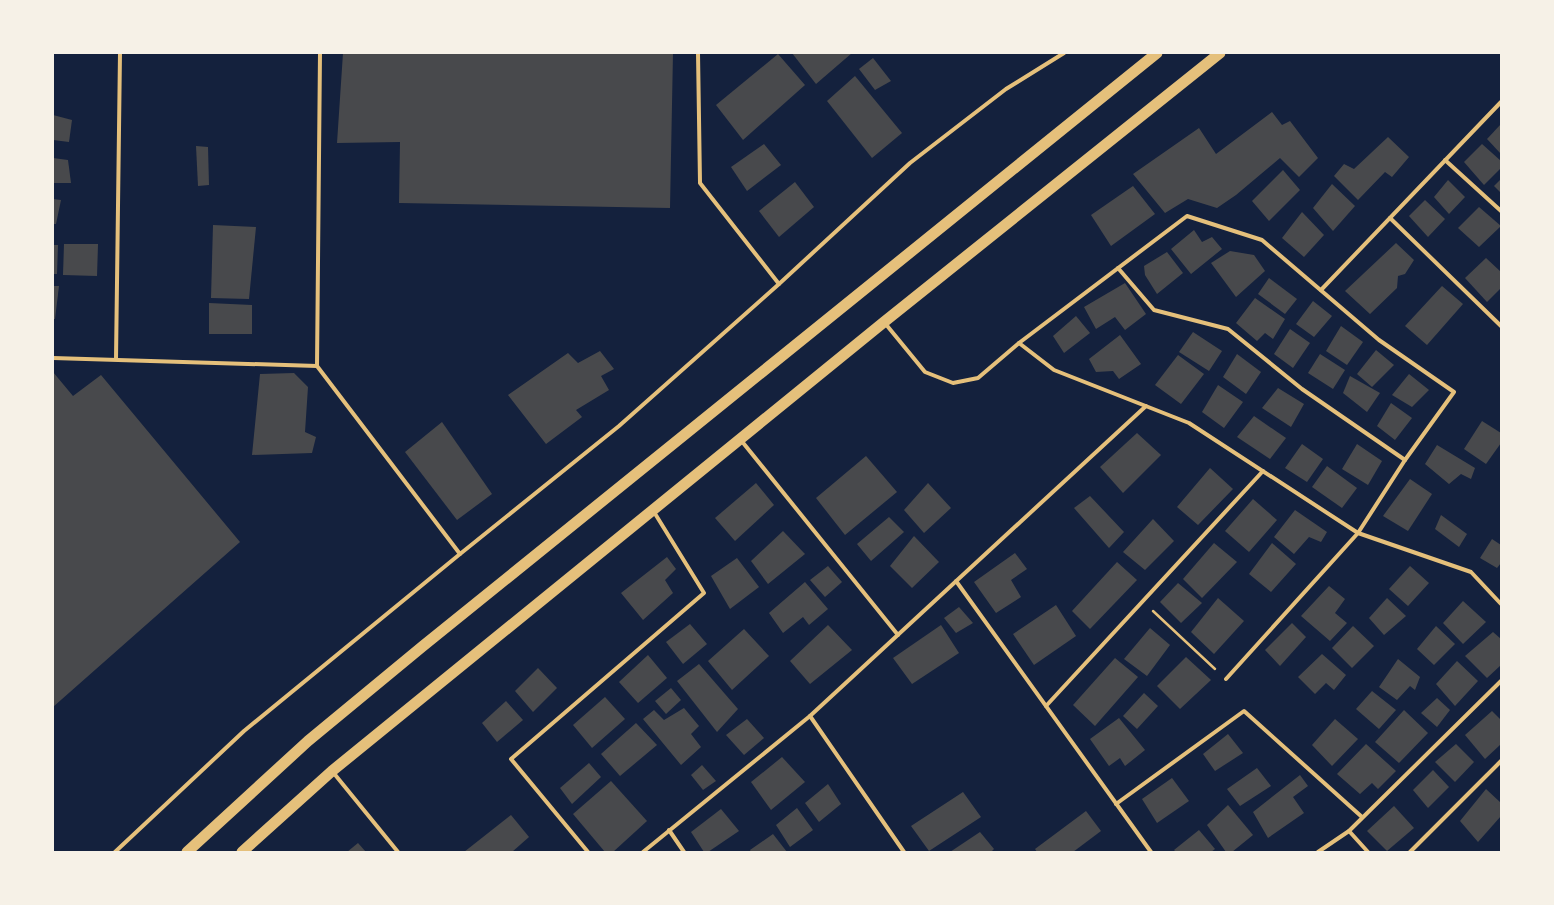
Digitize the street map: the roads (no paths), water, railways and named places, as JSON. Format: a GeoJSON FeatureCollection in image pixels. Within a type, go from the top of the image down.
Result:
{"type":"FeatureCollection","features":[{"type":"Feature","properties":{"kind":"highway"},"geometry":{"type":"LineString","coordinates":[[187,852],[308,741],[423,646],[1157,53]]}},
{"type":"Feature","properties":{"kind":"highway"},"geometry":{"type":"LineString","coordinates":[[242,852],[332,771],[884,322],[1220,53]]}},
{"type":"Feature","properties":{"kind":"street"},"geometry":{"type":"LineString","coordinates":[[116,359],[120,53]]}},
{"type":"Feature","properties":{"kind":"street"},"geometry":{"type":"LineString","coordinates":[[320,53],[317,366],[460,554]]}},
{"type":"Feature","properties":{"kind":"street"},"geometry":{"type":"LineString","coordinates":[[698,53],[700,183],[779,284]]}},
{"type":"Feature","properties":{"kind":"street"},"geometry":{"type":"LineString","coordinates":[[115,852],[244,731],[619,426],[779,284],[910,163],[1006,90],[1064,53]]}},
{"type":"Feature","properties":{"kind":"street"},"geometry":{"type":"LineString","coordinates":[[1321,290],[1501,103]]}},
{"type":"Feature","properties":{"kind":"street"},"geometry":{"type":"LineString","coordinates":[[1445,160],[1501,211]]}},
{"type":"Feature","properties":{"kind":"street"},"geometry":{"type":"LineString","coordinates":[[884,322],[925,372],[953,383],[978,378],[1019,343],[1187,216],[1262,240],[1379,340],[1454,392],[1405,460],[1358,533],[1226,679]]}},
{"type":"Feature","properties":{"kind":"street"},"geometry":{"type":"LineString","coordinates":[[1390,218],[1501,326]]}},
{"type":"Feature","properties":{"kind":"street"},"geometry":{"type":"LineString","coordinates":[[1118,268],[1154,310],[1228,329],[1302,389],[1405,460]]}},
{"type":"Feature","properties":{"kind":"street"},"geometry":{"type":"LineString","coordinates":[[1019,343],[1054,370],[1189,423],[1358,533],[1471,572],[1501,604]]}},
{"type":"Feature","properties":{"kind":"street"},"geometry":{"type":"LineString","coordinates":[[53,358],[317,366]]}},
{"type":"Feature","properties":{"kind":"street"},"geometry":{"type":"LineString","coordinates":[[643,852],[810,716],[1146,406]]}},
{"type":"Feature","properties":{"kind":"street"},"geometry":{"type":"LineString","coordinates":[[740,439],[898,635]]}},
{"type":"Feature","properties":{"kind":"street"},"geometry":{"type":"LineString","coordinates":[[1046,706],[1263,471]]}},
{"type":"Feature","properties":{"kind":"street"},"geometry":{"type":"LineString","coordinates":[[588,852],[511,759],[704,593],[652,510]]}},
{"type":"Feature","properties":{"kind":"street"},"geometry":{"type":"LineString","coordinates":[[956,581],[1151,852]]}},
{"type":"Feature","properties":{"kind":"street"},"geometry":{"type":"LineString","coordinates":[[1318,852],[1349,831],[1501,681]]}},
{"type":"Feature","properties":{"kind":"street"},"geometry":{"type":"LineString","coordinates":[[1116,804],[1244,711],[1362,818]]}},
{"type":"Feature","properties":{"kind":"street"},"geometry":{"type":"LineString","coordinates":[[810,716],[904,852]]}},
{"type":"Feature","properties":{"kind":"street"},"geometry":{"type":"LineString","coordinates":[[1410,852],[1501,761]]}},
{"type":"Feature","properties":{"kind":"street"},"geometry":{"type":"LineString","coordinates":[[332,771],[398,852]]}},
{"type":"Feature","properties":{"kind":"street"},"geometry":{"type":"LineString","coordinates":[[669,830],[684,852]]}},
{"type":"Feature","properties":{"kind":"street"},"geometry":{"type":"LineString","coordinates":[[1349,831],[1368,852]]}}]}
